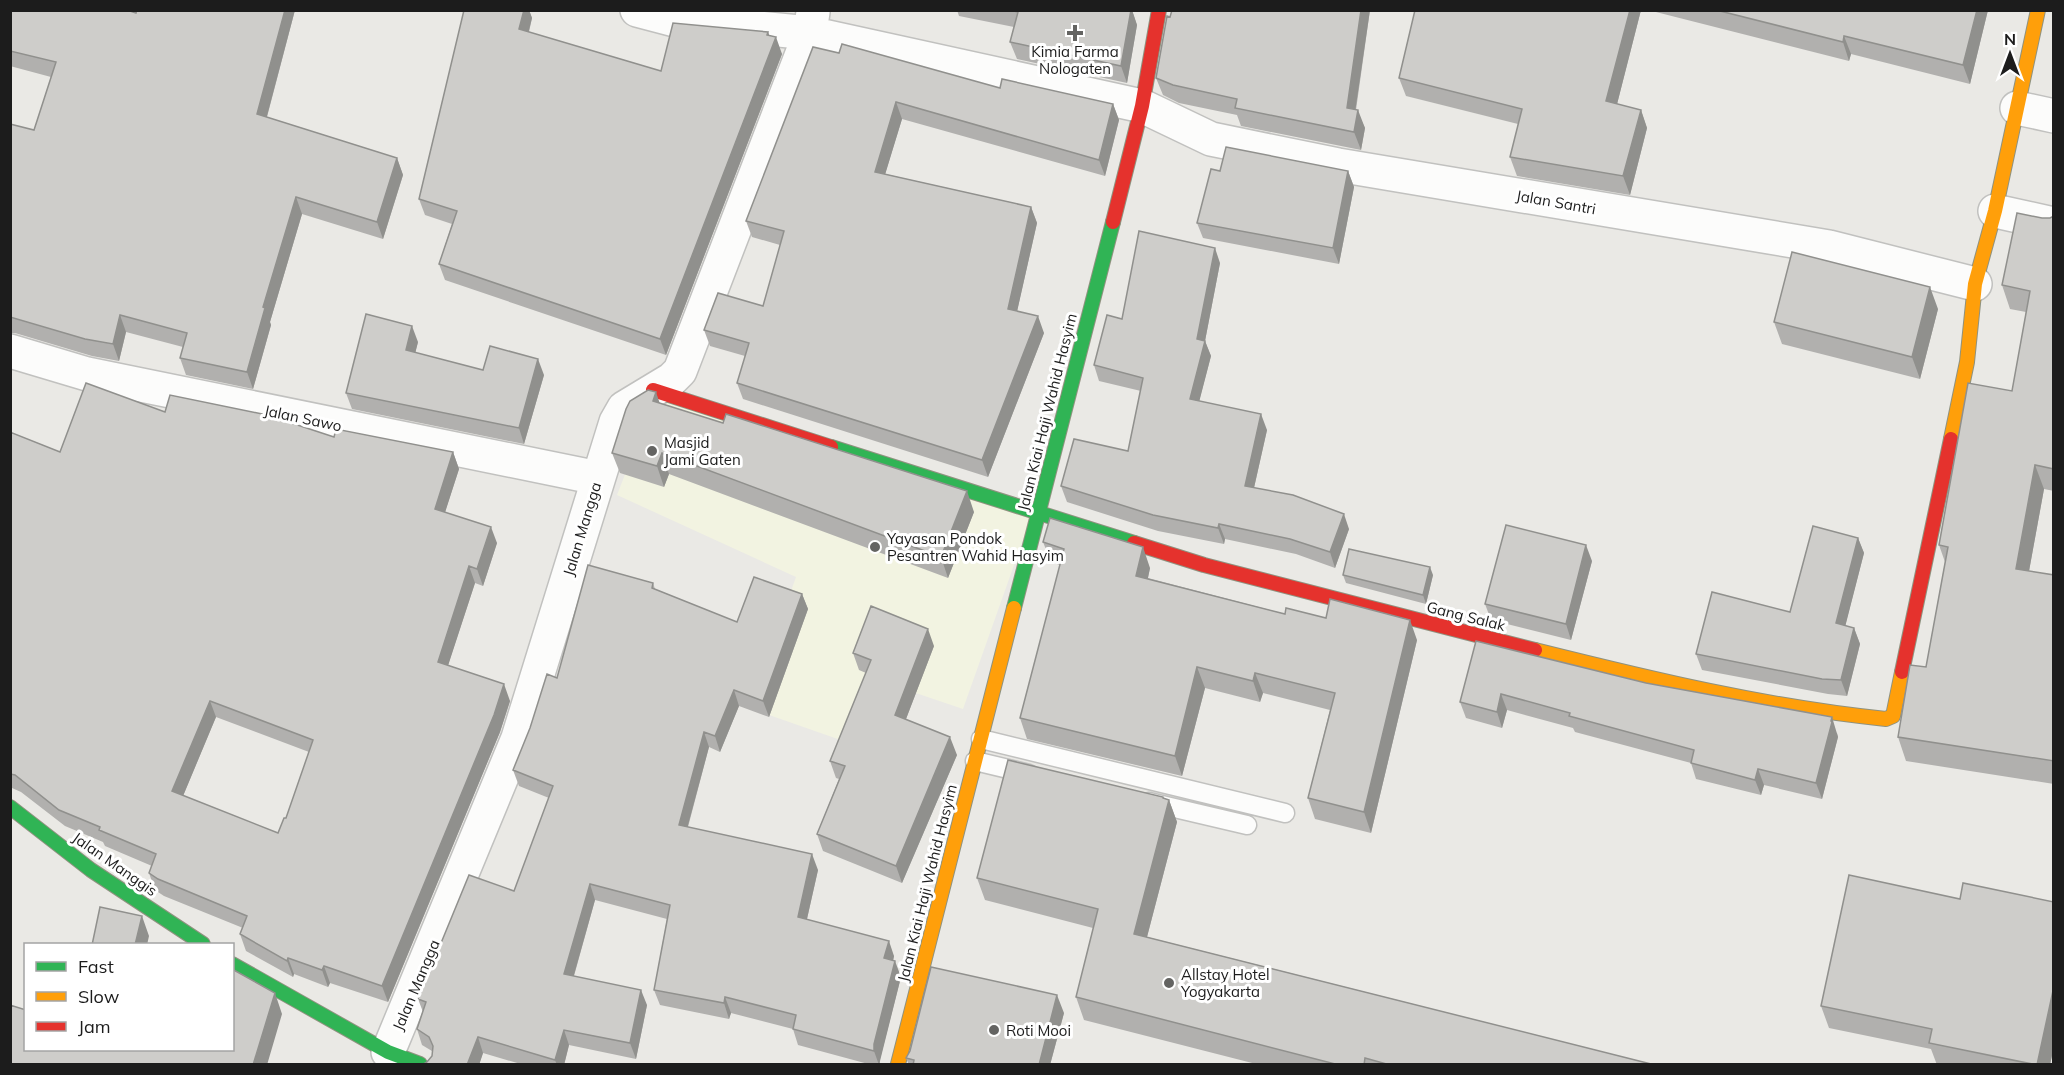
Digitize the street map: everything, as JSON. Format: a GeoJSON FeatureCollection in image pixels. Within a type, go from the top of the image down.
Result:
{"type":"FeatureCollection","features":[{"type":"Feature","properties":{"kind":"street","name":"Jalan Santri"},"geometry":{"type":"LineString","coordinates":[[637,10],[675,20],[812,22],[1142,106],[1211,139],[1338,165],[1828,248],[1975,284]]}},
{"type":"Feature","properties":{"kind":"street","name":"Jalan Kiai Haji Wahid Hasyim"},"geometry":{"type":"LineString","coordinates":[[898,1065],[1142,106],[1159,10]]}},
{"type":"Feature","properties":{"kind":"street"},"geometry":{"type":"LineString","coordinates":[[1975,284],[1995,211],[2038,10]]}},
{"type":"Feature","properties":{"kind":"street","name":"Jalan Mangga"},"geometry":{"type":"LineString","coordinates":[[388,1052],[518,738],[616,422],[624,408],[672,379],[680,371],[812,22]]}},
{"type":"Feature","properties":{"kind":"street"},"geometry":{"type":"LineString","coordinates":[[2017,108],[2054,116]]}},
{"type":"Feature","properties":{"kind":"street"},"geometry":{"type":"LineString","coordinates":[[1995,211],[2054,224]]}},
{"type":"Feature","properties":{"kind":"street","name":"Gang Salak"},"geometry":{"type":"LineString","coordinates":[[653,390],[1204,565],[1655,680],[1825,713],[1878,719],[1893,716],[1967,362],[1975,284]]}},
{"type":"Feature","properties":{"kind":"street","name":"Jalan Sawo"},"geometry":{"type":"LineString","coordinates":[[10,351],[87,374],[598,478]]}},
{"type":"Feature","properties":{"kind":"street","name":"Jalan Manggis"},"geometry":{"type":"LineString","coordinates":[[10,807],[91,870],[200,943]]}},
{"type":"Feature","properties":{"kind":"street"},"geometry":{"type":"LineString","coordinates":[[234,965],[388,1052],[420,1065]]}},
{"type":"Feature","properties":{"kind":"lane"},"geometry":{"type":"LineString","coordinates":[[981,739],[1285,813]]}},
{"type":"Feature","properties":{"kind":"lane"},"geometry":{"type":"LineString","coordinates":[[975,761],[1043,777]]}},
{"type":"Feature","properties":{"kind":"lane"},"geometry":{"type":"LineString","coordinates":[[1134,798],[1247,825]]}},
{"type":"Feature","properties":{"kind":"shaded area","name":"Yayasan Pondok Pesantren Wahid Hasyim"},"geometry":{"type":"Polygon","coordinates":[[[657,393],[1031,517],[963,709],[895,686],[872,751],[749,708],[796,577],[617,495],[657,393]]]}},
{"type":"Feature","properties":{"kind":"building"},"geometry":{"type":"Polygon","coordinates":[[[10,10],[127,10],[136,13],[137,10],[285,10],[257,114],[397,158],[377,222],[296,197],[263,307],[265,308],[247,372],[180,358],[187,333],[120,315],[113,344],[85,339],[10,317],[10,124],[34,130],[56,62],[10,51],[10,10]]]}},
{"type":"Feature","properties":{"kind":"building"},"geometry":{"type":"Polygon","coordinates":[[[464,10],[524,10],[519,29],[661,71],[673,23],[768,32],[767,35],[776,37],[660,339],[439,264],[457,211],[419,199],[464,10]]]}},
{"type":"Feature","properties":{"kind":"building","name":"Kimia Farma Nologaten"},"geometry":{"type":"Polygon","coordinates":[[[1010,10],[1131,10],[1121,66],[1010,42],[1018,12],[1010,10]]]}},
{"type":"Feature","properties":{"kind":"building"},"geometry":{"type":"Polygon","coordinates":[[[1172,10],[1361,10],[1347,108],[1358,110],[1354,132],[1235,108],[1237,99],[1173,85],[1156,78],[1167,16],[1170,17],[1172,10]]]}},
{"type":"Feature","properties":{"kind":"building"},"geometry":{"type":"Polygon","coordinates":[[[1415,10],[1630,10],[1606,101],[1641,110],[1623,176],[1510,157],[1522,109],[1399,78],[1415,10]]]}},
{"type":"Feature","properties":{"kind":"building"},"geometry":{"type":"Polygon","coordinates":[[[1716,10],[1977,10],[1963,65],[1844,36],[1843,42],[1716,10]]]}},
{"type":"Feature","properties":{"kind":"building"},"geometry":{"type":"Polygon","coordinates":[[[842,44],[1000,88],[1002,79],[1113,104],[1099,160],[896,102],[875,172],[1031,207],[1008,309],[1038,316],[982,460],[737,383],[749,343],[704,330],[718,293],[763,306],[784,231],[746,221],[813,47],[839,53],[842,44]]]}},
{"type":"Feature","properties":{"kind":"building"},"geometry":{"type":"Polygon","coordinates":[[[1226,147],[1348,171],[1333,248],[1197,223],[1211,169],[1220,171],[1226,147]]]}},
{"type":"Feature","properties":{"kind":"building"},"geometry":{"type":"Polygon","coordinates":[[[2017,213],[2042,218],[2054,216],[2054,469],[2035,465],[2016,569],[2054,575],[2054,761],[1898,737],[1910,665],[1926,667],[1948,547],[1939,545],[1968,383],[2012,391],[2030,291],[2002,285],[2017,213]]]}},
{"type":"Feature","properties":{"kind":"building"},"geometry":{"type":"Polygon","coordinates":[[[1139,231],[1215,248],[1197,339],[1205,341],[1190,399],[1261,414],[1245,486],[1293,495],[1344,514],[1330,552],[1290,539],[1219,524],[1218,528],[1153,515],[1061,486],[1074,439],[1128,451],[1143,378],[1094,365],[1107,315],[1122,319],[1139,231]]]}},
{"type":"Feature","properties":{"kind":"building"},"geometry":{"type":"Polygon","coordinates":[[[1792,252],[1930,287],[1912,357],[1774,322],[1792,252]]]}},
{"type":"Feature","properties":{"kind":"building"},"geometry":{"type":"Polygon","coordinates":[[[366,314],[412,326],[406,350],[483,370],[490,346],[538,359],[519,428],[346,393],[366,314]]]}},
{"type":"Feature","properties":{"kind":"building"},"geometry":{"type":"Polygon","coordinates":[[[86,383],[165,412],[170,395],[267,415],[334,437],[336,429],[453,452],[435,509],[491,527],[477,569],[469,566],[438,662],[504,684],[494,715],[382,986],[324,966],[322,970],[288,958],[287,961],[240,934],[247,916],[158,879],[149,873],[156,854],[59,810],[15,775],[10,774],[10,432],[60,452],[86,383]],[[210,701],[172,791],[278,833],[286,818],[313,740],[210,701]]]}},
{"type":"Feature","properties":{"kind":"building"},"geometry":{"type":"Polygon","coordinates":[[[648,390],[656,392],[653,401],[723,423],[726,414],[967,491],[941,557],[662,453],[657,466],[612,453],[630,401],[648,390]]]}},
{"type":"Feature","properties":{"kind":"building"},"geometry":{"type":"Polygon","coordinates":[[[1050,518],[1143,547],[1136,576],[1285,614],[1286,608],[1326,618],[1330,599],[1410,620],[1364,812],[1308,798],[1335,693],[1255,673],[1253,681],[1197,667],[1175,756],[1020,718],[1064,549],[1043,542],[1050,518]]]}},
{"type":"Feature","properties":{"kind":"building"},"geometry":{"type":"Polygon","coordinates":[[[1506,525],[1586,545],[1566,624],[1485,604],[1506,525]]]}},
{"type":"Feature","properties":{"kind":"building"},"geometry":{"type":"Polygon","coordinates":[[[1813,526],[1858,538],[1836,623],[1854,628],[1841,680],[1822,679],[1696,654],[1712,592],[1790,612],[1813,526]]]}},
{"type":"Feature","properties":{"kind":"building"},"geometry":{"type":"Polygon","coordinates":[[[1349,549],[1430,567],[1423,595],[1343,575],[1349,549]]]}},
{"type":"Feature","properties":{"kind":"building"},"geometry":{"type":"Polygon","coordinates":[[[588,565],[653,583],[652,588],[737,622],[754,577],[802,594],[763,701],[734,690],[715,736],[704,732],[679,825],[812,854],[798,917],[889,941],[884,958],[895,961],[874,1051],[793,1029],[796,1015],[725,997],[724,1003],[654,990],[670,905],[590,884],[564,974],[641,990],[630,1043],[564,1030],[555,1060],[478,1037],[467,1065],[422,1065],[432,1056],[433,1046],[429,1037],[417,1029],[426,1002],[418,999],[469,875],[514,891],[553,786],[513,770],[530,728],[547,674],[557,678],[588,565]]]}},
{"type":"Feature","properties":{"kind":"building"},"geometry":{"type":"Polygon","coordinates":[[[871,606],[928,629],[895,715],[950,737],[896,866],[817,834],[845,766],[830,761],[871,660],[853,653],[871,606]]]}},
{"type":"Feature","properties":{"kind":"building"},"geometry":{"type":"Polygon","coordinates":[[[1476,641],[1646,683],[1832,717],[1816,783],[1758,769],[1755,780],[1691,763],[1694,750],[1569,716],[1570,713],[1501,694],[1497,712],[1460,702],[1476,641]]]}},
{"type":"Feature","properties":{"kind":"building"},"geometry":{"type":"Polygon","coordinates":[[[1008,760],[1169,800],[1134,934],[1655,1065],[1390,1065],[1365,1058],[1364,1065],[1339,1065],[1076,997],[1098,909],[977,878],[1008,760]]]}},
{"type":"Feature","properties":{"kind":"building"},"geometry":{"type":"Polygon","coordinates":[[[1849,875],[1960,899],[1963,883],[2054,902],[2054,986],[2037,1065],[1929,1043],[1932,1029],[1821,1006],[1849,875]]]}},
{"type":"Feature","properties":{"kind":"building"},"geometry":{"type":"Polygon","coordinates":[[[100,907],[142,916],[135,943],[92,943],[100,907]]]}},
{"type":"Feature","properties":{"kind":"building","name":"Roti Mooi"},"geometry":{"type":"Polygon","coordinates":[[[931,967],[1057,995],[1039,1065],[913,1065],[914,1060],[906,1058],[910,1051],[931,967]]]}},
{"type":"Feature","properties":{"kind":"building"},"geometry":{"type":"Polygon","coordinates":[[[234,970],[275,993],[253,1065],[10,1065],[10,1005],[24,1009],[24,1051],[234,1051],[234,970]]]}},
{"type":"Feature","properties":{"kind":"traffic: fast"},"geometry":{"type":"LineString","coordinates":[[1014,608],[1113,222]]}},
{"type":"Feature","properties":{"kind":"traffic: fast"},"geometry":{"type":"LineString","coordinates":[[831,447],[1134,543]]}},
{"type":"Feature","properties":{"kind":"traffic: fast"},"geometry":{"type":"LineString","coordinates":[[10,807],[91,870],[201,943]]}},
{"type":"Feature","properties":{"kind":"traffic: fast"},"geometry":{"type":"LineString","coordinates":[[234,965],[388,1052],[420,1064]]}},
{"type":"Feature","properties":{"kind":"traffic: slow"},"geometry":{"type":"LineString","coordinates":[[1951,439],[1967,362],[1975,284],[1995,211],[2038,10]]}},
{"type":"Feature","properties":{"kind":"traffic: slow"},"geometry":{"type":"LineString","coordinates":[[898,1064],[1014,608]]}},
{"type":"Feature","properties":{"kind":"traffic: slow"},"geometry":{"type":"LineString","coordinates":[[1535,650],[1753,700],[1886,719],[1893,716],[1902,672]]}},
{"type":"Feature","properties":{"kind":"traffic: jam"},"geometry":{"type":"LineString","coordinates":[[1113,222],[1142,106],[1159,10]]}},
{"type":"Feature","properties":{"kind":"traffic: jam"},"geometry":{"type":"LineString","coordinates":[[653,390],[831,447]]}},
{"type":"Feature","properties":{"kind":"traffic: jam"},"geometry":{"type":"LineString","coordinates":[[1902,672],[1951,439]]}},
{"type":"Feature","properties":{"kind":"traffic: jam"},"geometry":{"type":"LineString","coordinates":[[1134,543],[1204,565],[1535,650]]}},
{"type":"Feature","properties":{"kind":"place","name":"Kimia Farma Nologaten"},"geometry":{"type":"Point","coordinates":[1075,33]}},
{"type":"Feature","properties":{"kind":"place","name":"Masjid Jami Gaten"},"geometry":{"type":"Point","coordinates":[652,451]}},
{"type":"Feature","properties":{"kind":"place","name":"Yayasan Pondok Pesantren Wahid Hasyim"},"geometry":{"type":"Point","coordinates":[875,547]}},
{"type":"Feature","properties":{"kind":"place","name":"Allstay Hotel Yogyakarta"},"geometry":{"type":"Point","coordinates":[1169,983]}},
{"type":"Feature","properties":{"kind":"place","name":"Roti Mooi"},"geometry":{"type":"Point","coordinates":[994,1030]}}]}
